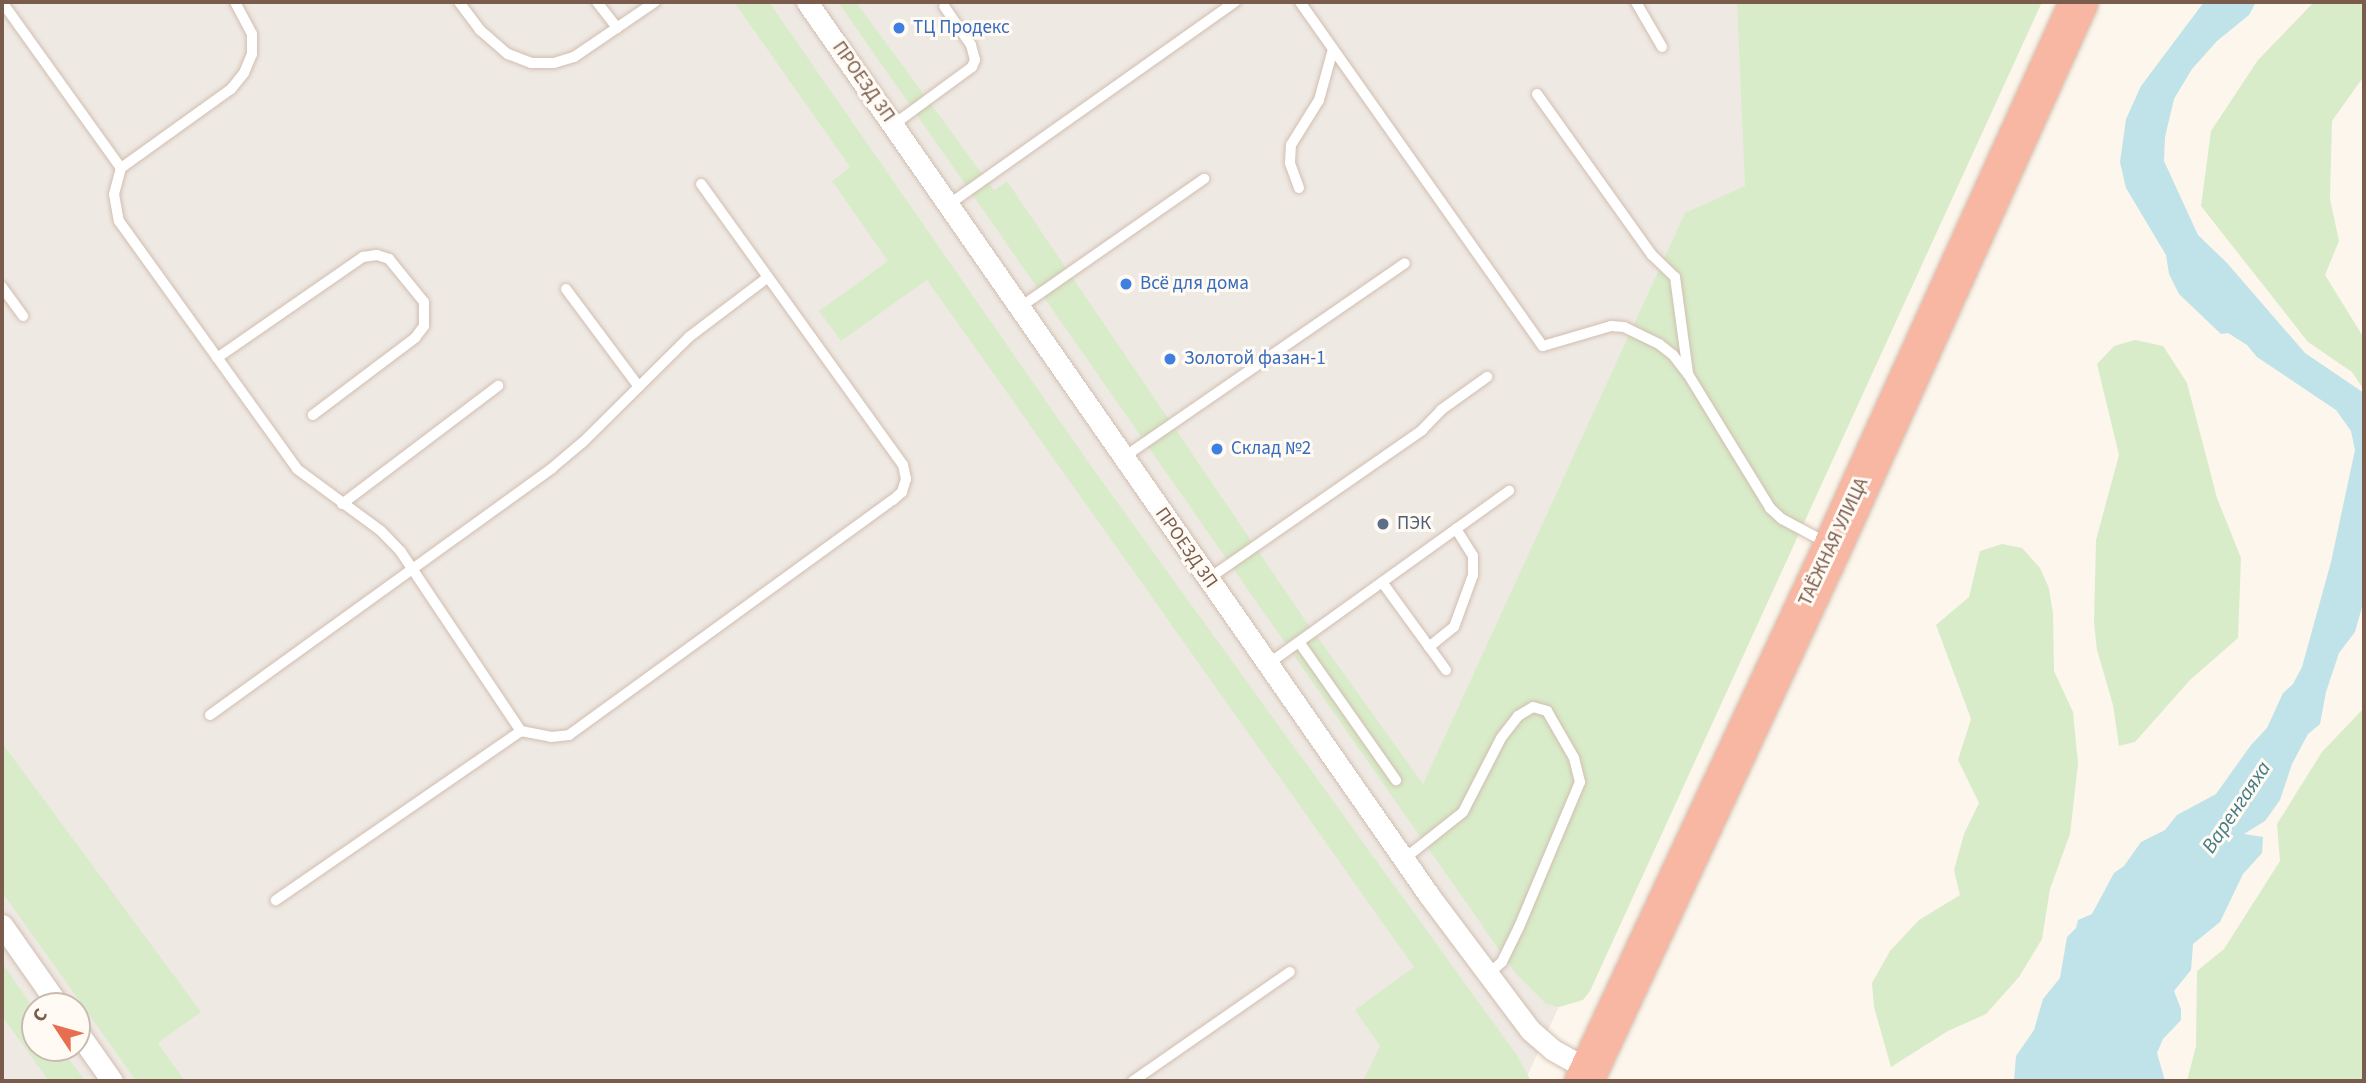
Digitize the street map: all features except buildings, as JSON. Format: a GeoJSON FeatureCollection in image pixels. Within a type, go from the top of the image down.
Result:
{"type":"FeatureCollection","features":[{"type":"Feature","properties":{"kind":"highway","name":"ТАЁЖНАЯ УЛИЦА"},"geometry":{"type":"LineString","coordinates":[[1587,1076],[1833,545],[2079,2]]}},
{"type":"Feature","properties":{"kind":"street","name":"ПРОЕЗД 3П"},"geometry":{"type":"LineString","coordinates":[[807,2],[1404,859],[1541,1041],[1587,1076]]}},
{"type":"Feature","properties":{"kind":"street"},"geometry":{"type":"LineString","coordinates":[[6,939],[48,992]]}},
{"type":"Feature","properties":{"kind":"street"},"geometry":{"type":"LineString","coordinates":[[91,1051],[112,1081]]}},
{"type":"Feature","properties":{"kind":"lane"},"geometry":{"type":"LineString","coordinates":[[2,2],[121,168]]}},
{"type":"Feature","properties":{"kind":"lane"},"geometry":{"type":"LineString","coordinates":[[235,2],[252,34],[252,54],[244,73],[231,89],[121,168],[114,194],[119,220],[297,469],[382,531],[413,569],[521,731],[551,737],[569,735],[902,492],[906,479],[903,465],[701,184]]}},
{"type":"Feature","properties":{"kind":"lane"},"geometry":{"type":"LineString","coordinates":[[459,2],[480,30],[508,54],[531,63],[554,63],[574,57],[655,2]]}},
{"type":"Feature","properties":{"kind":"lane"},"geometry":{"type":"LineString","coordinates":[[597,2],[617,29]]}},
{"type":"Feature","properties":{"kind":"lane"},"geometry":{"type":"LineString","coordinates":[[948,205],[1235,2]]}},
{"type":"Feature","properties":{"kind":"lane"},"geometry":{"type":"LineString","coordinates":[[1300,2],[1543,346],[1611,326],[1624,327],[1659,344],[1673,355],[1688,374],[1770,508],[1782,519],[1833,545]]}},
{"type":"Feature","properties":{"kind":"lane"},"geometry":{"type":"LineString","coordinates":[[1636,2],[1662,47]]}},
{"type":"Feature","properties":{"kind":"lane"},"geometry":{"type":"LineString","coordinates":[[893,125],[972,67],[975,60],[971,44],[944,6]]}},
{"type":"Feature","properties":{"kind":"lane"},"geometry":{"type":"LineString","coordinates":[[1299,188],[1290,163],[1291,145],[1319,100],[1333,48]]}},
{"type":"Feature","properties":{"kind":"lane"},"geometry":{"type":"LineString","coordinates":[[1537,94],[1652,255],[1675,277],[1688,374]]}},
{"type":"Feature","properties":{"kind":"lane"},"geometry":{"type":"LineString","coordinates":[[1019,308],[1204,179]]}},
{"type":"Feature","properties":{"kind":"lane"},"geometry":{"type":"LineString","coordinates":[[217,358],[363,257],[377,255],[388,259],[424,302],[424,326],[415,338],[313,415]]}},
{"type":"Feature","properties":{"kind":"lane"},"geometry":{"type":"LineString","coordinates":[[1124,457],[1405,263]]}},
{"type":"Feature","properties":{"kind":"lane"},"geometry":{"type":"LineString","coordinates":[[210,715],[552,468],[699,329],[768,277]]}},
{"type":"Feature","properties":{"kind":"lane"},"geometry":{"type":"LineString","coordinates":[[2,287],[23,316]]}},
{"type":"Feature","properties":{"kind":"lane"},"geometry":{"type":"LineString","coordinates":[[566,289],[639,387]]}},
{"type":"Feature","properties":{"kind":"lane"},"geometry":{"type":"LineString","coordinates":[[1208,579],[1422,430],[1441,410],[1487,376]]}},
{"type":"Feature","properties":{"kind":"lane"},"geometry":{"type":"LineString","coordinates":[[342,504],[498,386]]}},
{"type":"Feature","properties":{"kind":"lane"},"geometry":{"type":"LineString","coordinates":[[1268,664],[1509,491]]}},
{"type":"Feature","properties":{"kind":"lane"},"geometry":{"type":"LineString","coordinates":[[1429,647],[1454,627],[1473,575],[1474,556],[1457,529]]}},
{"type":"Feature","properties":{"kind":"lane"},"geometry":{"type":"LineString","coordinates":[[1382,582],[1446,670]]}},
{"type":"Feature","properties":{"kind":"lane"},"geometry":{"type":"LineString","coordinates":[[1299,642],[1396,780]]}},
{"type":"Feature","properties":{"kind":"lane"},"geometry":{"type":"LineString","coordinates":[[1404,859],[1463,812],[1501,738],[1518,716],[1534,707],[1547,711],[1574,758],[1580,782],[1519,927],[1502,962],[1488,974]]}},
{"type":"Feature","properties":{"kind":"lane"},"geometry":{"type":"LineString","coordinates":[[276,900],[521,731]]}},
{"type":"Feature","properties":{"kind":"lane"},"geometry":{"type":"LineString","coordinates":[[1133,1081],[1290,972]]}},
{"type":"Feature","properties":{"kind":"shaded area"},"geometry":{"type":"Polygon","coordinates":[[[2,2],[2016,2],[1525,1081],[2,1081],[2,2]]]}},
{"type":"Feature","properties":{"kind":"green space"},"geometry":{"type":"Polygon","coordinates":[[[734,2],[769,2],[1091,466],[1516,1054],[1531,1081],[1363,1081],[1380,1046],[1355,1010],[1414,967],[927,280],[841,341],[819,311],[888,261],[832,181],[850,167],[734,2]]]}},
{"type":"Feature","properties":{"kind":"green space"},"geometry":{"type":"Polygon","coordinates":[[[838,2],[856,2],[994,190],[1007,181],[1303,617],[1423,784],[1685,213],[1745,186],[1737,2],[2042,2],[1590,991],[1583,1000],[1559,1007],[1546,1004],[1516,974],[838,2]]]}},
{"type":"Feature","properties":{"kind":"green space"},"geometry":{"type":"Polygon","coordinates":[[[2314,2],[2364,2],[2364,76],[2332,121],[2330,199],[2339,241],[2325,275],[2364,338],[2364,390],[2352,372],[2308,342],[2201,206],[2211,131],[2258,60],[2314,2]]]}},
{"type":"Feature","properties":{"kind":"green space"},"geometry":{"type":"Polygon","coordinates":[[[2135,340],[2163,346],[2187,383],[2217,498],[2241,558],[2238,638],[2190,680],[2135,742],[2119,746],[2113,705],[2097,650],[2094,623],[2096,540],[2119,455],[2097,364],[2114,346],[2135,340]]]}},
{"type":"Feature","properties":{"kind":"green space"},"geometry":{"type":"Polygon","coordinates":[[[2002,544],[2022,548],[2040,568],[2049,588],[2053,614],[2054,671],[2073,712],[2078,764],[2070,834],[2050,889],[2042,939],[2019,977],[1986,1014],[1948,1031],[1891,1067],[1874,1007],[1872,983],[1890,951],[1919,920],[1960,895],[1954,870],[1964,834],[1979,803],[1958,760],[1971,719],[1936,625],[1969,597],[1980,551],[2002,544]]]}},
{"type":"Feature","properties":{"kind":"green space"},"geometry":{"type":"Polygon","coordinates":[[[2364,708],[2364,1081],[2187,1081],[2196,1046],[2197,971],[2224,949],[2280,861],[2277,824],[2322,752],[2364,708]]]}},
{"type":"Feature","properties":{"kind":"green space"},"geometry":{"type":"Polygon","coordinates":[[[2,743],[201,1012],[158,1043],[185,1081],[136,1081],[91,1018],[91,992],[73,992],[2,892],[2,743]]]}},
{"type":"Feature","properties":{"kind":"green space"},"geometry":{"type":"Polygon","coordinates":[[[2,963],[22,992],[21,1042],[2,1016],[2,963]]]}},
{"type":"Feature","properties":{"kind":"green space"},"geometry":{"type":"Polygon","coordinates":[[[35,1062],[71,1062],[85,1081],[49,1081],[35,1062]]]}},
{"type":"Feature","properties":{"kind":"water","name":"Варенгаяха"},"geometry":{"type":"Polygon","coordinates":[[[2204,2],[2256,2],[2249,15],[2217,41],[2192,69],[2174,99],[2165,137],[2164,161],[2198,235],[2227,263],[2305,353],[2364,393],[2364,600],[2355,632],[2339,653],[2326,692],[2320,724],[2308,734],[2292,764],[2280,800],[2265,821],[2244,834],[2263,837],[2262,853],[2243,874],[2220,922],[2193,944],[2191,970],[2174,991],[2181,1009],[2181,1020],[2163,1039],[2157,1053],[2165,1081],[2014,1081],[2016,1056],[2034,1030],[2043,999],[2060,978],[2067,937],[2076,928],[2078,920],[2092,914],[2114,873],[2124,866],[2141,842],[2165,830],[2177,815],[2216,794],[2251,745],[2267,728],[2283,693],[2293,684],[2302,667],[2331,562],[2355,450],[2351,431],[2336,410],[2257,357],[2247,345],[2228,333],[2221,334],[2179,294],[2169,274],[2166,255],[2126,188],[2120,162],[2126,119],[2141,86],[2204,2]]]}},
{"type":"Feature","properties":{"kind":"place","name":"ТЦ Продекс"},"geometry":{"type":"Point","coordinates":[899,28]}},
{"type":"Feature","properties":{"kind":"place","name":"Всё для дома"},"geometry":{"type":"Point","coordinates":[1126,284]}},
{"type":"Feature","properties":{"kind":"place","name":"Золотой фазан-1"},"geometry":{"type":"Point","coordinates":[1170,359]}},
{"type":"Feature","properties":{"kind":"place","name":"Склад №2"},"geometry":{"type":"Point","coordinates":[1217,449]}},
{"type":"Feature","properties":{"kind":"place","name":"ПЭК"},"geometry":{"type":"Point","coordinates":[1383,524]}}]}
